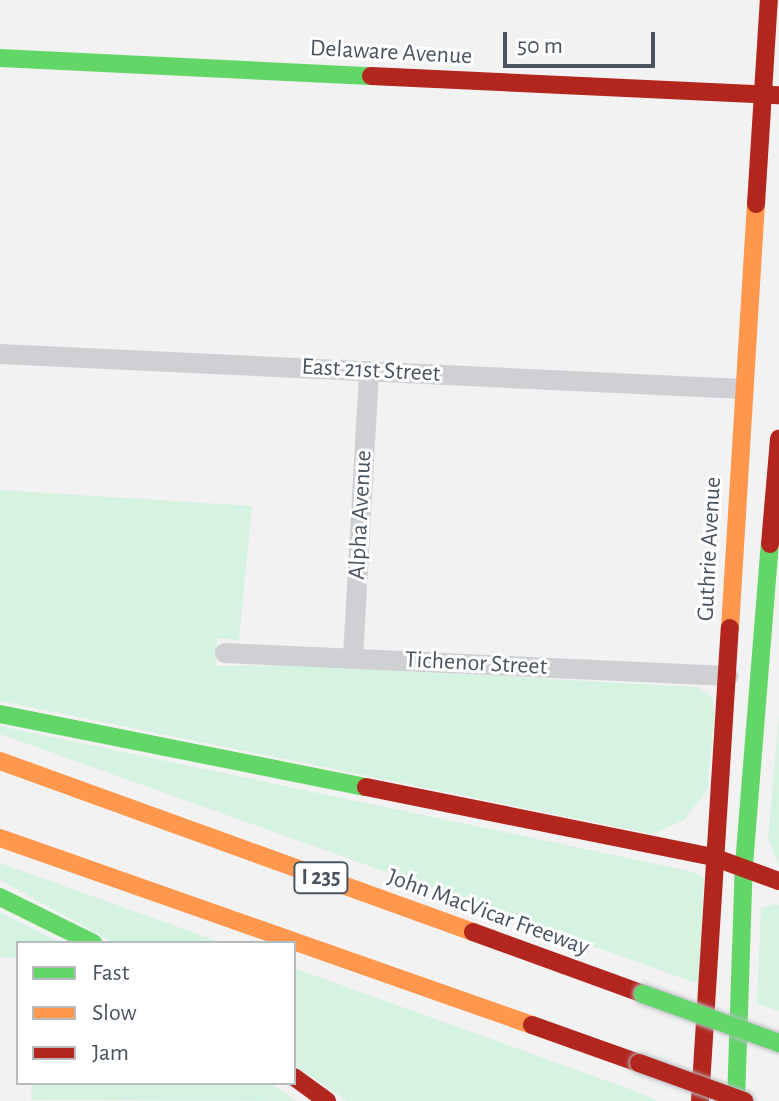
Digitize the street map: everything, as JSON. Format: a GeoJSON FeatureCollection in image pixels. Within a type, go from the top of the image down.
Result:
{"type":"FeatureCollection","features":[{"type":"Feature","properties":{"kind":"main road","name":"Guthrie Avenue"},"geometry":{"type":"LineString","coordinates":[[700,1101],[743,389],[771,95],[766,46],[769,0]]}},
{"type":"Feature","properties":{"kind":"main road","name":"Delaware Avenue"},"geometry":{"type":"LineString","coordinates":[[0,58],[771,95]]}},
{"type":"Feature","properties":{"kind":"main road"},"geometry":{"type":"LineString","coordinates":[[736,1101],[744,865],[779,438]]}},
{"type":"Feature","properties":{"kind":"main road"},"geometry":{"type":"LineString","coordinates":[[0,714],[713,857],[744,865],[779,881]]}},
{"type":"Feature","properties":{"kind":"main road","name":"John MacVicar Freeway"},"geometry":{"type":"LineString","coordinates":[[0,761],[779,1043]]}},
{"type":"Feature","properties":{"kind":"main road"},"geometry":{"type":"LineString","coordinates":[[0,838],[293,941]]}},
{"type":"Feature","properties":{"kind":"main road"},"geometry":{"type":"LineString","coordinates":[[0,897],[89,941]]}},
{"type":"Feature","properties":{"kind":"main road"},"geometry":{"type":"LineString","coordinates":[[296,942],[744,1101]]}},
{"type":"Feature","properties":{"kind":"main road"},"geometry":{"type":"LineString","coordinates":[[296,1078],[327,1101]]}},
{"type":"Feature","properties":{"kind":"street","name":"East 21st Street"},"geometry":{"type":"LineString","coordinates":[[0,354],[743,389]]}},
{"type":"Feature","properties":{"kind":"street","name":"Alpha Avenue"},"geometry":{"type":"LineString","coordinates":[[353,658],[369,371]]}},
{"type":"Feature","properties":{"kind":"street","name":"Tichenor Street"},"geometry":{"type":"LineString","coordinates":[[225,653],[728,676]]}},
{"type":"Feature","properties":{"kind":"green space"},"geometry":{"type":"Polygon","coordinates":[[[0,490],[252,506],[239,640],[217,638],[216,666],[291,665],[698,687],[711,697],[715,713],[707,790],[684,820],[652,834],[0,701],[0,490]]]}},
{"type":"Feature","properties":{"kind":"green space"},"geometry":{"type":"Polygon","coordinates":[[[779,714],[779,866],[768,838],[779,714]]]}},
{"type":"Feature","properties":{"kind":"green space"},"geometry":{"type":"Polygon","coordinates":[[[0,726],[694,872],[704,878],[699,984],[0,734],[0,726]]]}},
{"type":"Feature","properties":{"kind":"green space"},"geometry":{"type":"Polygon","coordinates":[[[0,863],[217,941],[110,941],[0,880],[0,863]]]}},
{"type":"Feature","properties":{"kind":"green space"},"geometry":{"type":"Polygon","coordinates":[[[779,905],[779,1011],[757,1004],[761,908],[779,905]]]}},
{"type":"Feature","properties":{"kind":"green space"},"geometry":{"type":"Polygon","coordinates":[[[0,912],[58,941],[16,941],[16,958],[0,957],[0,912]]]}},
{"type":"Feature","properties":{"kind":"green space"},"geometry":{"type":"Polygon","coordinates":[[[296,969],[658,1101],[347,1101],[296,1066],[296,969]]]}},
{"type":"Feature","properties":{"kind":"green space"},"geometry":{"type":"Polygon","coordinates":[[[32,1085],[273,1085],[296,1101],[31,1100],[32,1085]]]}},
{"type":"Feature","properties":{"kind":"traffic: fast"},"geometry":{"type":"LineString","coordinates":[[0,58],[371,76]]}},
{"type":"Feature","properties":{"kind":"traffic: fast"},"geometry":{"type":"LineString","coordinates":[[736,1101],[744,865],[770,544]]}},
{"type":"Feature","properties":{"kind":"traffic: fast"},"geometry":{"type":"LineString","coordinates":[[0,714],[366,787]]}},
{"type":"Feature","properties":{"kind":"traffic: fast"},"geometry":{"type":"LineString","coordinates":[[0,897],[89,941]]}},
{"type":"Feature","properties":{"kind":"traffic: fast"},"geometry":{"type":"LineString","coordinates":[[643,994],[779,1043]]}},
{"type":"Feature","properties":{"kind":"traffic: slow"},"geometry":{"type":"LineString","coordinates":[[730,628],[756,204]]}},
{"type":"Feature","properties":{"kind":"traffic: slow"},"geometry":{"type":"LineString","coordinates":[[0,761],[473,932]]}},
{"type":"Feature","properties":{"kind":"traffic: slow"},"geometry":{"type":"LineString","coordinates":[[0,838],[293,941]]}},
{"type":"Feature","properties":{"kind":"traffic: slow"},"geometry":{"type":"LineString","coordinates":[[296,942],[532,1025]]}},
{"type":"Feature","properties":{"kind":"traffic: jam"},"geometry":{"type":"LineString","coordinates":[[756,204],[769,0]]}},
{"type":"Feature","properties":{"kind":"traffic: jam"},"geometry":{"type":"LineString","coordinates":[[371,76],[779,95]]}},
{"type":"Feature","properties":{"kind":"traffic: jam"},"geometry":{"type":"LineString","coordinates":[[770,544],[779,438]]}},
{"type":"Feature","properties":{"kind":"traffic: jam"},"geometry":{"type":"LineString","coordinates":[[700,1101],[730,628]]}},
{"type":"Feature","properties":{"kind":"traffic: jam"},"geometry":{"type":"LineString","coordinates":[[366,787],[713,857],[779,881]]}},
{"type":"Feature","properties":{"kind":"traffic: jam"},"geometry":{"type":"LineString","coordinates":[[473,932],[643,994]]}},
{"type":"Feature","properties":{"kind":"traffic: jam"},"geometry":{"type":"LineString","coordinates":[[532,1025],[639,1063]]}},
{"type":"Feature","properties":{"kind":"traffic: jam"},"geometry":{"type":"LineString","coordinates":[[639,1063],[744,1101]]}},
{"type":"Feature","properties":{"kind":"traffic: jam"},"geometry":{"type":"LineString","coordinates":[[296,1078],[327,1101]]}}]}
